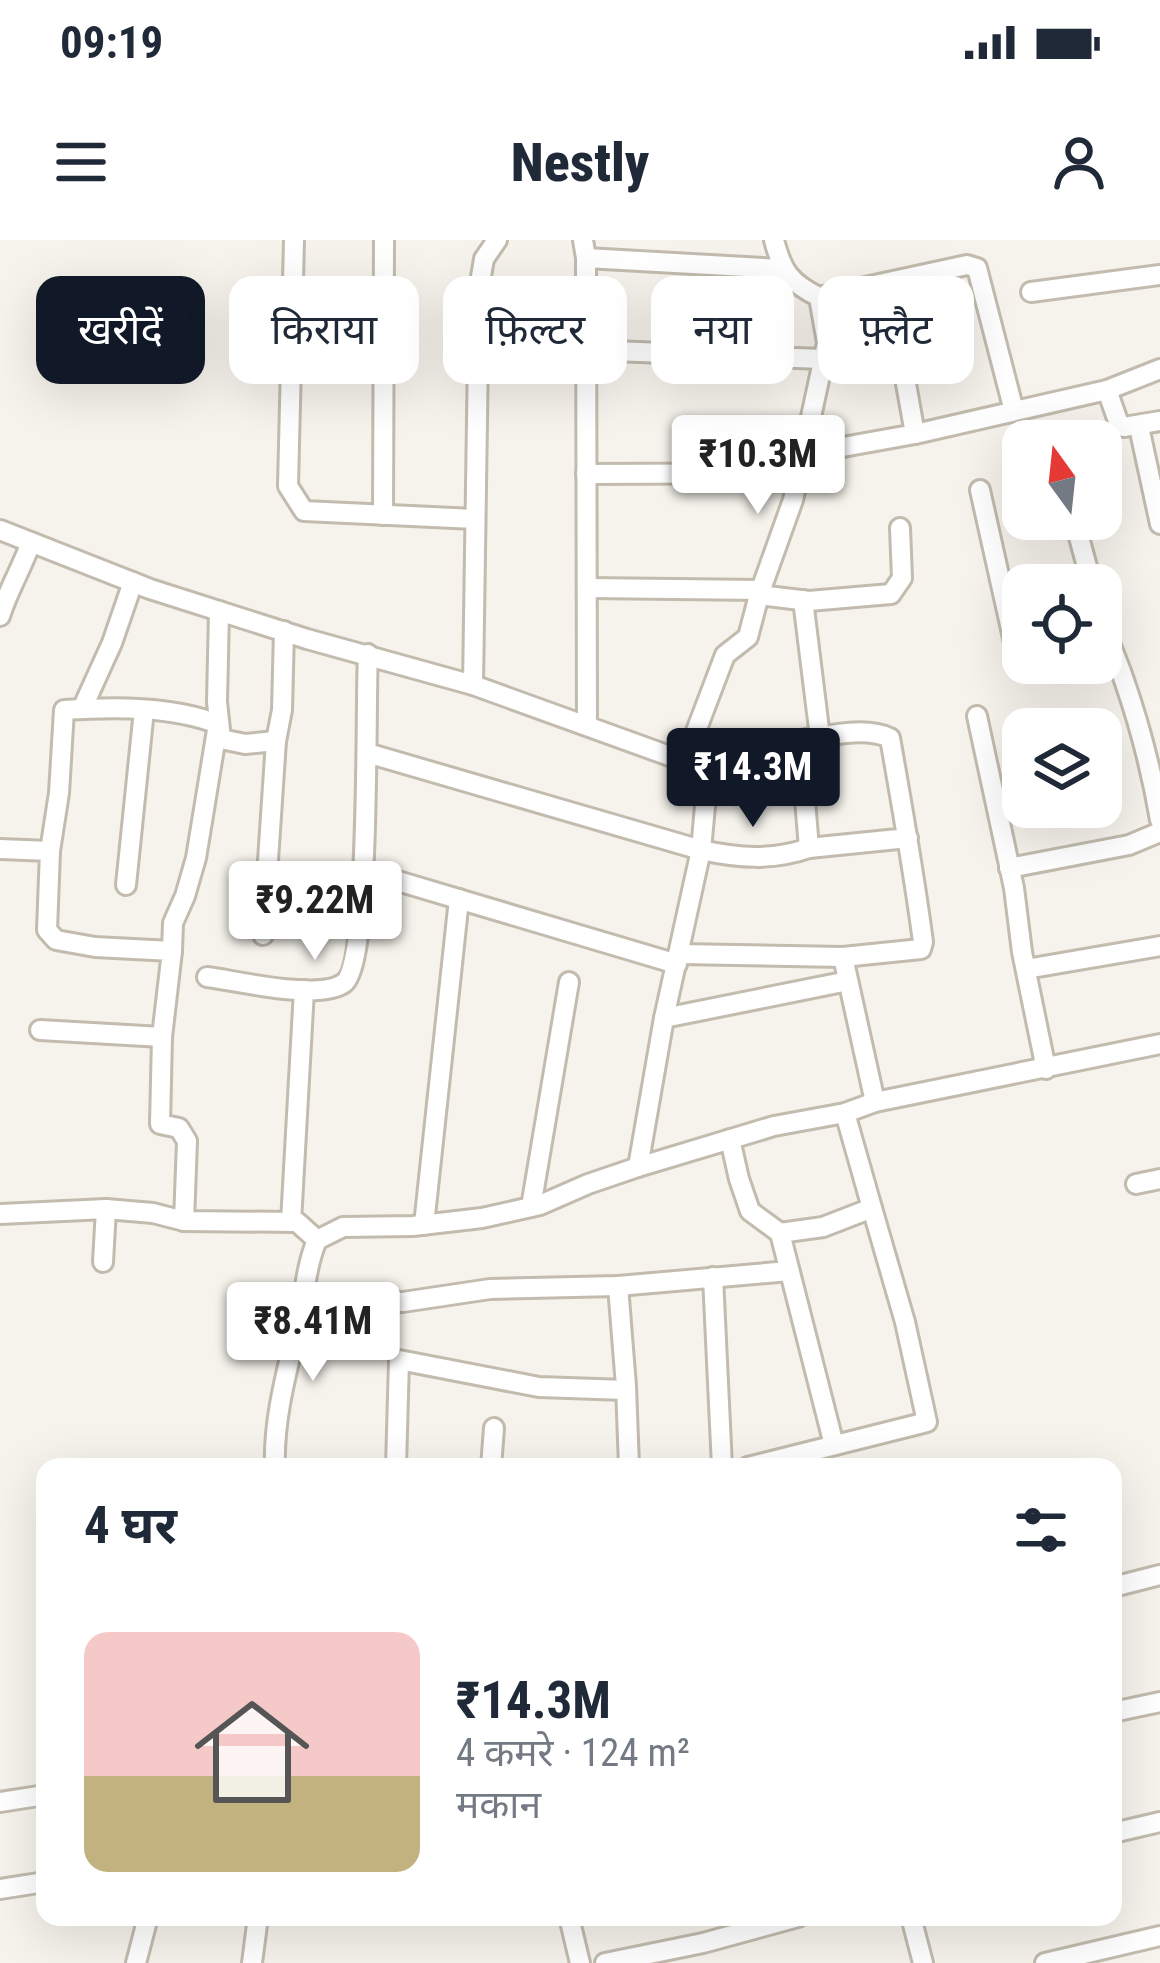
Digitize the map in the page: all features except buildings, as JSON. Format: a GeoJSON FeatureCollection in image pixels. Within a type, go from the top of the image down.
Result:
{"type":"FeatureCollection","features":[{"type":"Feature","properties":{"kind":"street"},"geometry":{"type":"LineString","coordinates":[[294,240],[288,486],[304,511],[475,519]]}},
{"type":"Feature","properties":{"kind":"street"},"geometry":{"type":"LineString","coordinates":[[383,515],[385,240]]}},
{"type":"Feature","properties":{"kind":"street"},"geometry":{"type":"LineString","coordinates":[[473,686],[478,288],[484,259],[497,240]]}},
{"type":"Feature","properties":{"kind":"street"},"geometry":{"type":"LineString","coordinates":[[774,240],[782,269],[818,296]]}},
{"type":"Feature","properties":{"kind":"street"},"geometry":{"type":"LineString","coordinates":[[585,249],[782,269]]}},
{"type":"Feature","properties":{"kind":"street"},"geometry":{"type":"LineString","coordinates":[[919,276],[967,265],[977,268],[1013,411]]}},
{"type":"Feature","properties":{"kind":"street"},"geometry":{"type":"LineString","coordinates":[[1031,292],[1160,275]]}},
{"type":"Feature","properties":{"kind":"street"},"geometry":{"type":"LineString","coordinates":[[627,352],[818,359]]}},
{"type":"Feature","properties":{"kind":"street"},"geometry":{"type":"LineString","coordinates":[[586,474],[802,463],[1107,390],[1160,369]]}},
{"type":"Feature","properties":{"kind":"street"},"geometry":{"type":"LineString","coordinates":[[586,384],[587,725]]}},
{"type":"Feature","properties":{"kind":"street"},"geometry":{"type":"LineString","coordinates":[[685,760],[725,655],[748,637],[793,500],[818,384]]}},
{"type":"Feature","properties":{"kind":"street"},"geometry":{"type":"LineString","coordinates":[[906,384],[915,434]]}},
{"type":"Feature","properties":{"kind":"street"},"geometry":{"type":"LineString","coordinates":[[1107,390],[1124,428],[1160,421]]}},
{"type":"Feature","properties":{"kind":"street"},"geometry":{"type":"LineString","coordinates":[[1139,427],[1160,524]]}},
{"type":"Feature","properties":{"kind":"street"},"geometry":{"type":"LineString","coordinates":[[980,490],[1002,589]]}},
{"type":"Feature","properties":{"kind":"street"},"geometry":{"type":"LineString","coordinates":[[586,588],[760,592],[803,600],[891,594],[902,578],[899,528]]}},
{"type":"Feature","properties":{"kind":"street"},"geometry":{"type":"LineString","coordinates":[[0,530],[133,582],[284,632],[473,686],[700,767],[701,850],[638,1167]]}},
{"type":"Feature","properties":{"kind":"street"},"geometry":{"type":"LineString","coordinates":[[0,616],[31,542]]}},
{"type":"Feature","properties":{"kind":"street"},"geometry":{"type":"LineString","coordinates":[[82,709],[133,582]]}},
{"type":"Feature","properties":{"kind":"street"},"geometry":{"type":"LineString","coordinates":[[803,600],[820,737]]}},
{"type":"Feature","properties":{"kind":"street"},"geometry":{"type":"LineString","coordinates":[[184,1221],[187,1142],[179,1129],[160,1124],[162,1037],[173,923],[196,858],[218,724],[219,611]]}},
{"type":"Feature","properties":{"kind":"street"},"geometry":{"type":"LineString","coordinates":[[263,935],[284,632]]}},
{"type":"Feature","properties":{"kind":"street"},"geometry":{"type":"LineString","coordinates":[[208,977],[304,990],[342,985],[349,978],[364,872],[368,654]]}},
{"type":"Feature","properties":{"kind":"street"},"geometry":{"type":"LineString","coordinates":[[1122,677],[1152,775],[1160,820]]}},
{"type":"Feature","properties":{"kind":"street"},"geometry":{"type":"LineString","coordinates":[[172,951],[95,947],[56,940],[47,930],[64,710],[144,710],[218,724]]}},
{"type":"Feature","properties":{"kind":"street"},"geometry":{"type":"LineString","coordinates":[[126,886],[144,710]]}},
{"type":"Feature","properties":{"kind":"street"},"geometry":{"type":"LineString","coordinates":[[977,716],[1046,1069]]}},
{"type":"Feature","properties":{"kind":"street"},"geometry":{"type":"LineString","coordinates":[[218,724],[221,740],[245,744],[276,740]]}},
{"type":"Feature","properties":{"kind":"street"},"geometry":{"type":"LineString","coordinates":[[364,872],[678,959],[843,957],[920,949],[923,942],[890,738],[865,733],[800,740],[808,848]]}},
{"type":"Feature","properties":{"kind":"street"},"geometry":{"type":"LineString","coordinates":[[367,753],[738,858],[908,838]]}},
{"type":"Feature","properties":{"kind":"street"},"geometry":{"type":"LineString","coordinates":[[1009,868],[1129,845],[1160,832]]}},
{"type":"Feature","properties":{"kind":"street"},"geometry":{"type":"LineString","coordinates":[[0,849],[50,851]]}},
{"type":"Feature","properties":{"kind":"street"},"geometry":{"type":"LineString","coordinates":[[424,1225],[458,899]]}},
{"type":"Feature","properties":{"kind":"street"},"geometry":{"type":"LineString","coordinates":[[1026,969],[1160,946]]}},
{"type":"Feature","properties":{"kind":"street"},"geometry":{"type":"LineString","coordinates":[[843,957],[875,1102]]}},
{"type":"Feature","properties":{"kind":"street"},"geometry":{"type":"LineString","coordinates":[[664,1018],[848,981]]}},
{"type":"Feature","properties":{"kind":"street"},"geometry":{"type":"LineString","coordinates":[[531,1207],[569,982]]}},
{"type":"Feature","properties":{"kind":"street"},"geometry":{"type":"LineString","coordinates":[[291,1222],[304,990]]}},
{"type":"Feature","properties":{"kind":"street"},"geometry":{"type":"LineString","coordinates":[[40,1030],[162,1037]]}},
{"type":"Feature","properties":{"kind":"street"},"geometry":{"type":"LineString","coordinates":[[276,1458],[278,1417],[308,1261],[317,1240],[343,1227],[482,1218],[531,1207],[638,1167],[774,1126],[1160,1044]]}},
{"type":"Feature","properties":{"kind":"street"},"geometry":{"type":"LineString","coordinates":[[783,1458],[927,1423],[905,1322],[845,1113]]}},
{"type":"Feature","properties":{"kind":"street"},"geometry":{"type":"LineString","coordinates":[[730,1139],[750,1211],[780,1233],[834,1445]]}},
{"type":"Feature","properties":{"kind":"street"},"geometry":{"type":"LineString","coordinates":[[1136,1184],[1160,1179]]}},
{"type":"Feature","properties":{"kind":"street"},"geometry":{"type":"LineString","coordinates":[[780,1233],[823,1227],[872,1208]]}},
{"type":"Feature","properties":{"kind":"street"},"geometry":{"type":"LineString","coordinates":[[0,1214],[106,1209],[184,1221],[297,1222],[317,1240]]}},
{"type":"Feature","properties":{"kind":"street"},"geometry":{"type":"LineString","coordinates":[[103,1262],[106,1209]]}},
{"type":"Feature","properties":{"kind":"street"},"geometry":{"type":"LineString","coordinates":[[304,1297],[403,1302],[490,1289],[618,1286],[789,1270]]}},
{"type":"Feature","properties":{"kind":"street"},"geometry":{"type":"LineString","coordinates":[[713,1277],[722,1458]]}},
{"type":"Feature","properties":{"kind":"street"},"geometry":{"type":"LineString","coordinates":[[618,1286],[629,1458]]}},
{"type":"Feature","properties":{"kind":"street"},"geometry":{"type":"LineString","coordinates":[[396,1458],[399,1360],[539,1387],[626,1390]]}},
{"type":"Feature","properties":{"kind":"street"},"geometry":{"type":"LineString","coordinates":[[492,1458],[494,1428]]}},
{"type":"Feature","properties":{"kind":"street"},"geometry":{"type":"LineString","coordinates":[[1122,1585],[1160,1575]]}},
{"type":"Feature","properties":{"kind":"street"},"geometry":{"type":"LineString","coordinates":[[1122,1710],[1160,1702]]}},
{"type":"Feature","properties":{"kind":"street"},"geometry":{"type":"LineString","coordinates":[[0,1802],[36,1796]]}},
{"type":"Feature","properties":{"kind":"street"},"geometry":{"type":"LineString","coordinates":[[1122,1831],[1160,1822]]}},
{"type":"Feature","properties":{"kind":"street"},"geometry":{"type":"LineString","coordinates":[[0,1888],[36,1883]]}},
{"type":"Feature","properties":{"kind":"street"},"geometry":{"type":"LineString","coordinates":[[136,1963],[146,1926]]}},
{"type":"Feature","properties":{"kind":"street"},"geometry":{"type":"LineString","coordinates":[[252,1963],[257,1926]]}},
{"type":"Feature","properties":{"kind":"street"},"geometry":{"type":"LineString","coordinates":[[571,1926],[580,1963]]}},
{"type":"Feature","properties":{"kind":"street"},"geometry":{"type":"LineString","coordinates":[[605,1963],[764,1926]]}},
{"type":"Feature","properties":{"kind":"street"},"geometry":{"type":"LineString","coordinates":[[913,1926],[923,1963]]}},
{"type":"Feature","properties":{"kind":"street"},"geometry":{"type":"LineString","coordinates":[[1045,1963],[1160,1936]]}}]}
